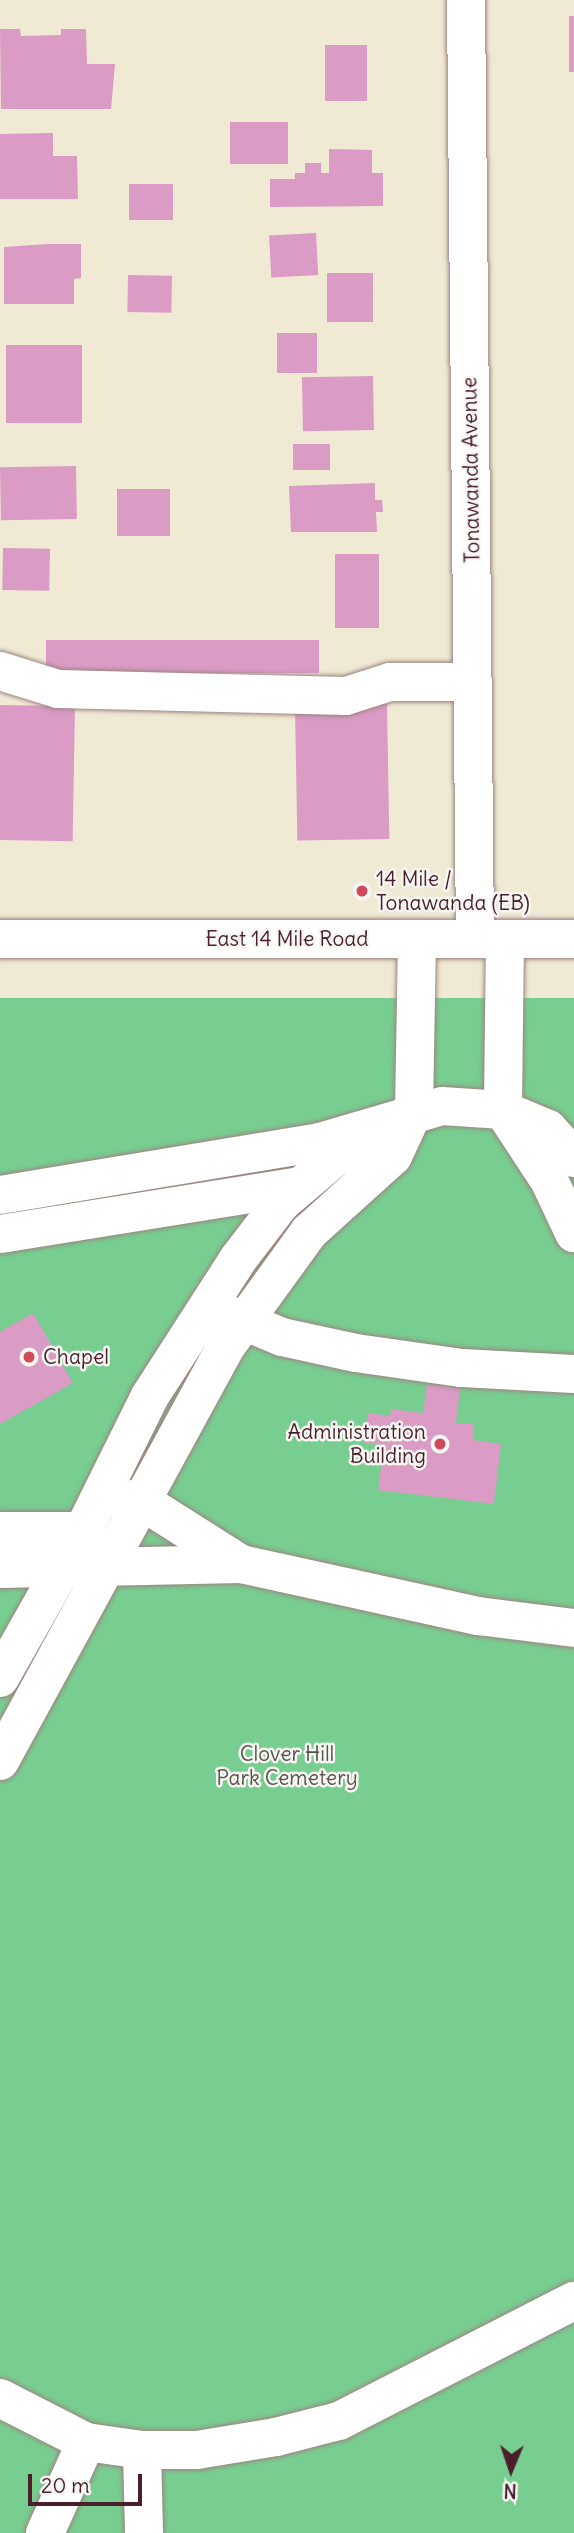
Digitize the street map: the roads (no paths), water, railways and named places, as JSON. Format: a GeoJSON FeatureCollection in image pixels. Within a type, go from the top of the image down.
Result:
{"type":"FeatureCollection","features":[{"type":"Feature","properties":{"kind":"street","name":"Tonawanda Avenue"},"geometry":{"type":"LineString","coordinates":[[466,0],[473,681],[503,1110]]}},
{"type":"Feature","properties":{"kind":"street"},"geometry":{"type":"LineString","coordinates":[[0,671],[58,689],[346,696],[390,682],[473,681]]}},
{"type":"Feature","properties":{"kind":"street","name":"East 14 Mile Road"},"geometry":{"type":"LineString","coordinates":[[0,939],[574,939]]}},
{"type":"Feature","properties":{"kind":"street"},"geometry":{"type":"LineString","coordinates":[[0,1761],[194,1399],[243,1322],[309,1231],[393,1156],[414,1111],[417,939]]}},
{"type":"Feature","properties":{"kind":"street"},"geometry":{"type":"LineString","coordinates":[[0,1195],[320,1142],[414,1111],[442,1106],[503,1110],[548,1129],[574,1158]]}},
{"type":"Feature","properties":{"kind":"street"},"geometry":{"type":"LineString","coordinates":[[503,1110],[549,1180],[574,1233]]}},
{"type":"Feature","properties":{"kind":"street"},"geometry":{"type":"LineString","coordinates":[[0,1678],[83,1531],[150,1396],[206,1303],[281,1203],[334,1158],[414,1111]]}},
{"type":"Feature","properties":{"kind":"street"},"geometry":{"type":"LineString","coordinates":[[0,1234],[300,1186]]}},
{"type":"Feature","properties":{"kind":"street"},"geometry":{"type":"LineString","coordinates":[[206,1303],[243,1322],[356,1353],[462,1368],[574,1374]]}},
{"type":"Feature","properties":{"kind":"street"},"geometry":{"type":"LineString","coordinates":[[100,1497],[140,1500],[241,1563]]}},
{"type":"Feature","properties":{"kind":"street"},"geometry":{"type":"LineString","coordinates":[[0,1531],[83,1531]]}},
{"type":"Feature","properties":{"kind":"street"},"geometry":{"type":"LineString","coordinates":[[0,1569],[241,1563],[478,1616],[574,1628]]}},
{"type":"Feature","properties":{"kind":"street"},"geometry":{"type":"LineString","coordinates":[[0,2398],[86,2442],[142,2450],[197,2450],[276,2437],[339,2421],[574,2301]]}},
{"type":"Feature","properties":{"kind":"street"},"geometry":{"type":"LineString","coordinates":[[45,2533],[86,2442]]}},
{"type":"Feature","properties":{"kind":"street"},"geometry":{"type":"LineString","coordinates":[[142,2450],[144,2533]]}},
{"type":"Feature","properties":{"kind":"place","name":"14 Mile / Tonawanda (EB)"},"geometry":{"type":"Point","coordinates":[362,891]}},
{"type":"Feature","properties":{"kind":"place","name":"Chapel"},"geometry":{"type":"Point","coordinates":[29,1357]}},
{"type":"Feature","properties":{"kind":"place","name":"Administration Building"},"geometry":{"type":"Point","coordinates":[440,1444]}},
{"type":"Feature","properties":{"kind":"park label","name":"Clover Hill Park Cemetery"},"geometry":{"type":"Point","coordinates":[287,1766]}}]}
